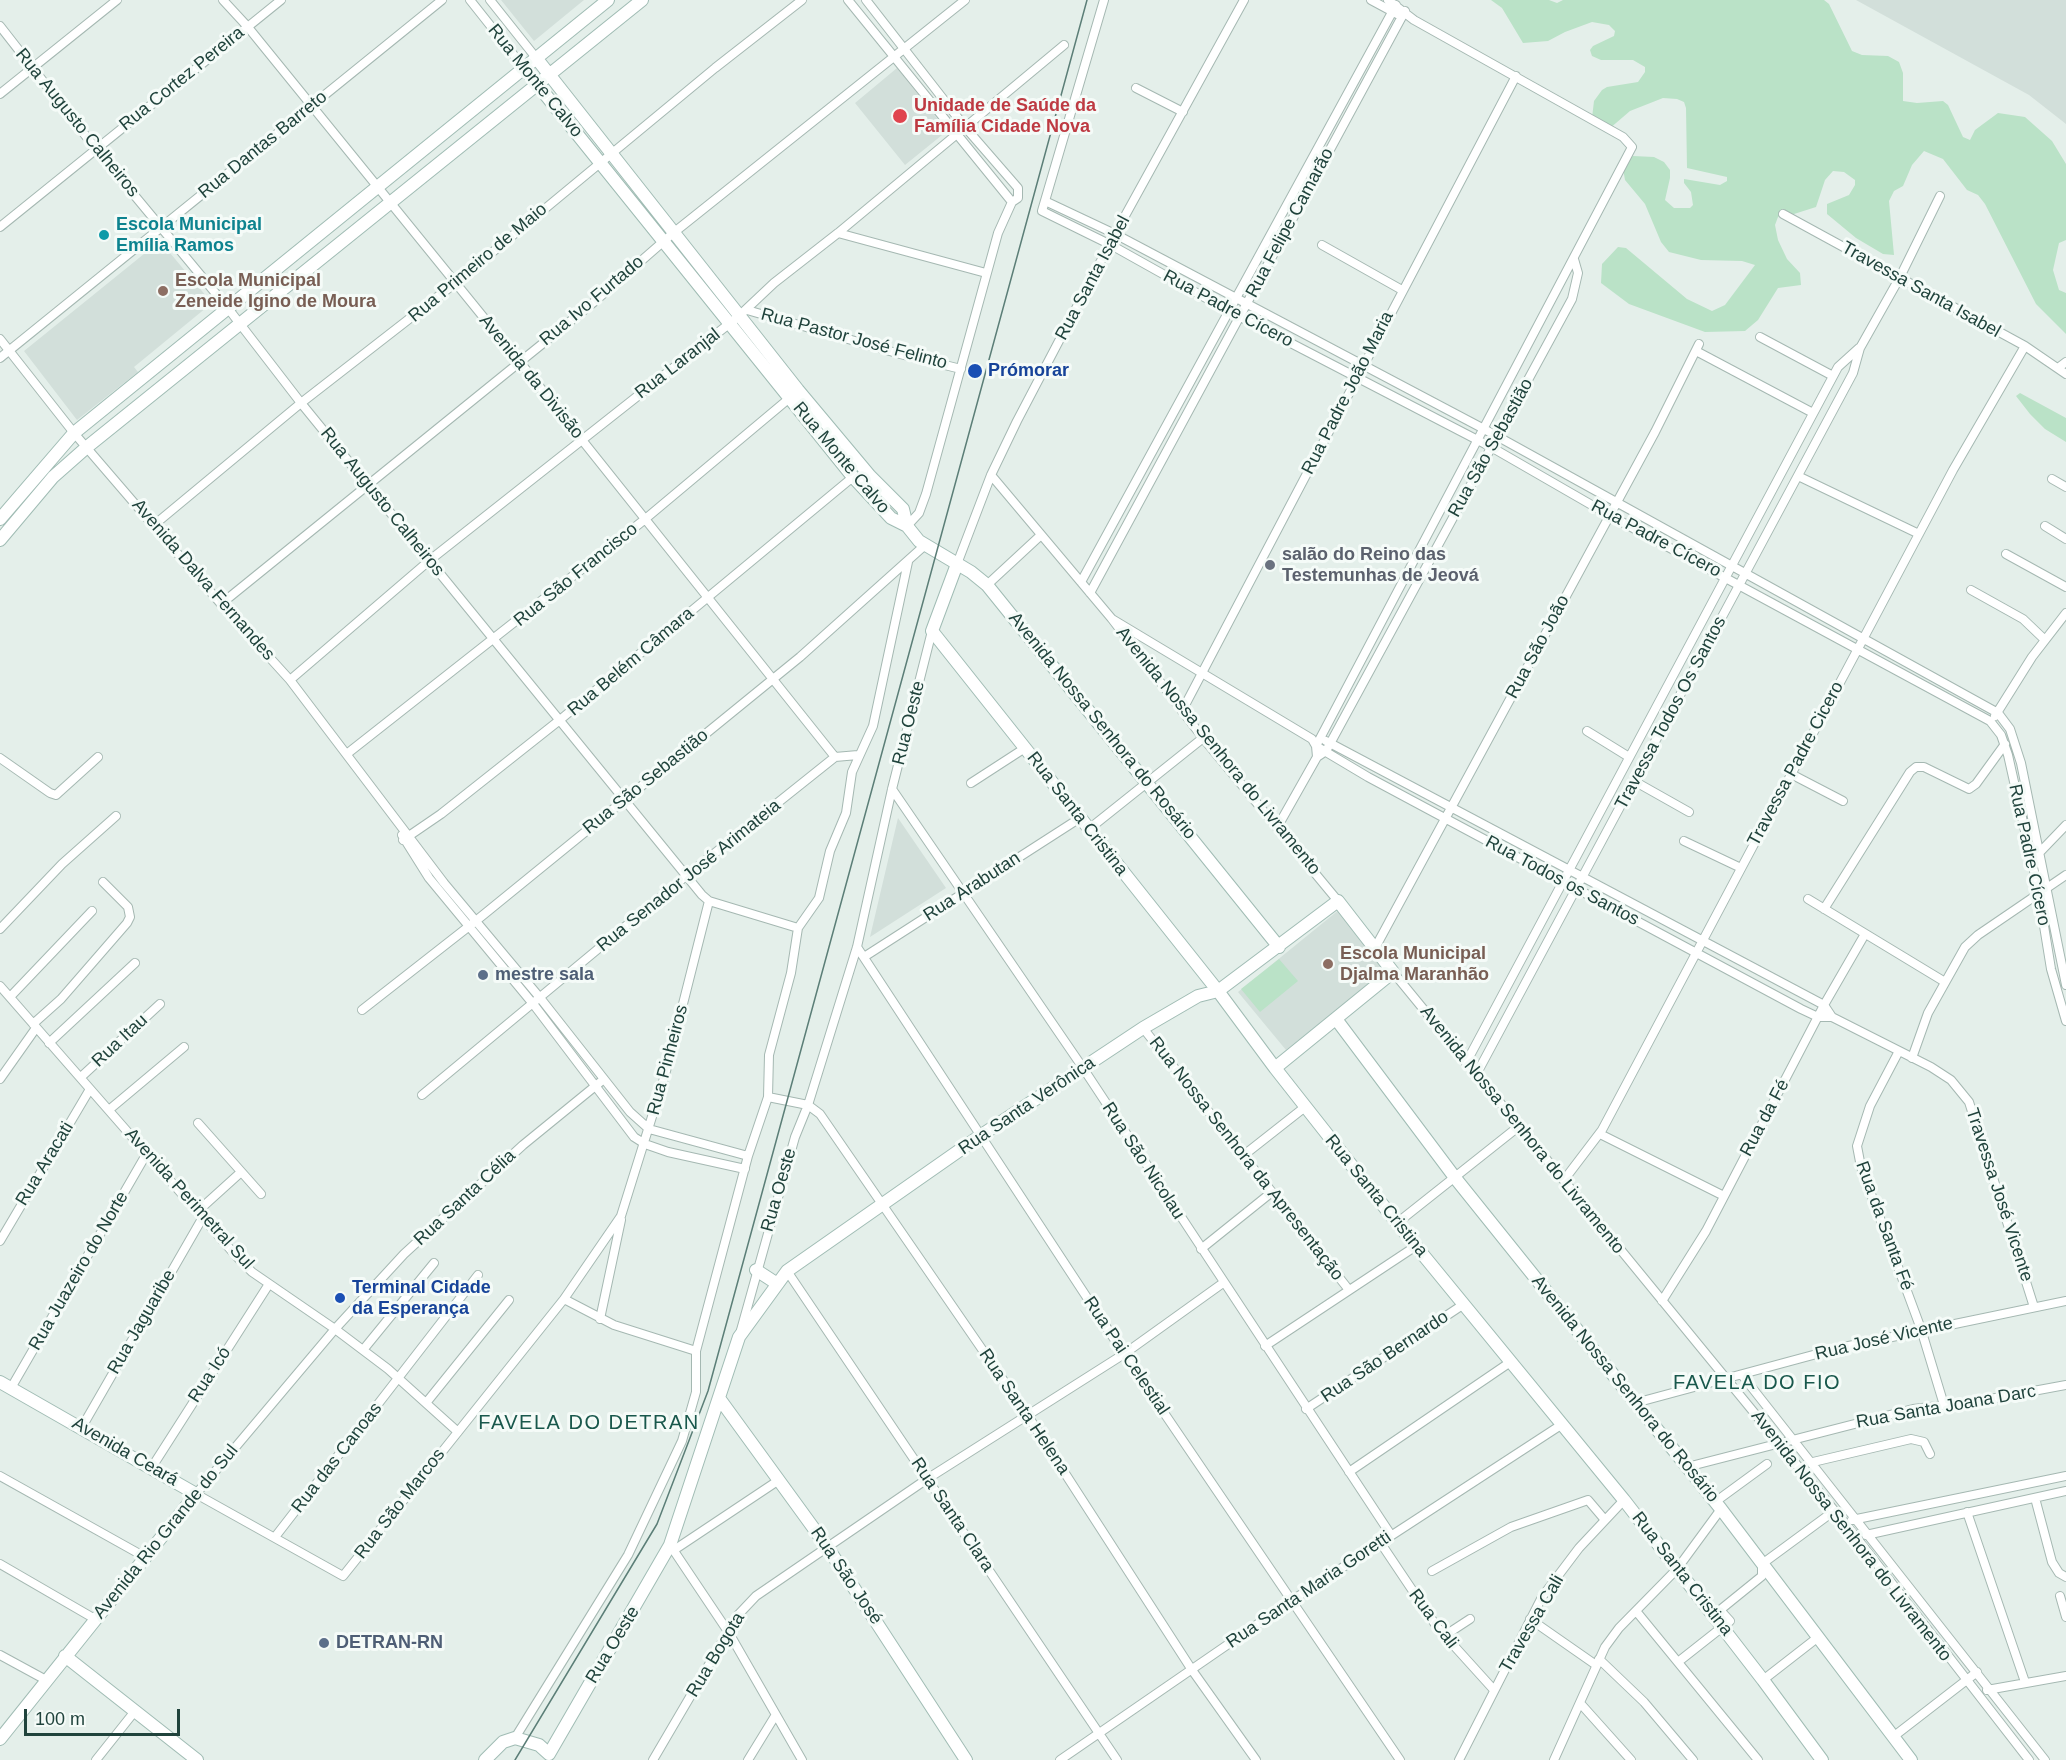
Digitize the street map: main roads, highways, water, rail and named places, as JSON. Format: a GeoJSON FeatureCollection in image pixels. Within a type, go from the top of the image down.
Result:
{"type":"FeatureCollection","features":[{"type":"Feature","properties":{"kind":"main road"},"geometry":{"type":"LineString","coordinates":[[0,519],[74,433],[376,186],[463,120],[608,0]]}},
{"type":"Feature","properties":{"kind":"main road"},"geometry":{"type":"LineString","coordinates":[[0,540],[53,477],[87,447],[642,0]]}},
{"type":"Feature","properties":{"kind":"main road","name":"Rua Monte Calvo"},"geometry":{"type":"LineString","coordinates":[[537,59],[610,153],[668,237]]}},
{"type":"Feature","properties":{"kind":"main road","name":"Rua Monte Calvo"},"geometry":{"type":"LineString","coordinates":[[525,68],[599,161],[738,316],[854,477],[891,518],[908,526]]}},
{"type":"Feature","properties":{"kind":"main road","name":"Rua Monte Calvo"},"geometry":{"type":"LineString","coordinates":[[794,394],[903,509],[908,526]]}},
{"type":"Feature","properties":{"kind":"main road","name":"Avenida Nossa Senhora do Rosário"},"geometry":{"type":"LineString","coordinates":[[908,526],[924,546],[980,578],[987,585],[1279,947]]}},
{"type":"Feature","properties":{"kind":"main road","name":"Rua Oeste"},"geometry":{"type":"LineString","coordinates":[[932,631],[957,564]]}},
{"type":"Feature","properties":{"kind":"main road","name":"Rua Santa Cristina"},"geometry":{"type":"LineString","coordinates":[[932,631],[1218,991],[1305,1107],[1397,1223],[1509,1363],[1624,1500],[1723,1627],[1822,1760]]}},
{"type":"Feature","properties":{"kind":"main road","name":"Rua Santa Verônica"},"geometry":{"type":"LineString","coordinates":[[739,1337],[787,1270],[980,1136],[1143,1028],[1198,996],[1218,991],[1338,901]]}},
{"type":"Feature","properties":{"kind":"main road","name":"Avenida Nossa Senhora do Livramento"},"geometry":{"type":"LineString","coordinates":[[1336,1019],[1393,972],[1338,901]]}},
{"type":"Feature","properties":{"kind":"main road"},"geometry":{"type":"LineString","coordinates":[[1275,1068],[1336,1019]]}},
{"type":"Feature","properties":{"kind":"main road","name":"Avenida Nossa Senhora do Rosário"},"geometry":{"type":"LineString","coordinates":[[1336,1019],[1456,1179],[1718,1506],[1911,1760]]}},
{"type":"Feature","properties":{"kind":"main road"},"geometry":{"type":"LineString","coordinates":[[756,1270],[776,1283]]}},
{"type":"Feature","properties":{"kind":"main road","name":"Rua Oeste"},"geometry":{"type":"LineString","coordinates":[[484,1760],[503,1742],[515,1738],[539,1745],[552,1758],[672,1547],[739,1337]]}},
{"type":"Feature","properties":{"kind":"main road","name":"Avenida Ceará"},"geometry":{"type":"LineString","coordinates":[[5,1385],[196,1494]]}},
{"type":"Feature","properties":{"kind":"main road","name":"Rua São José"},"geometry":{"type":"LineString","coordinates":[[719,1398],[828,1548],[966,1760]]}},
{"type":"Feature","properties":{"kind":"main road","name":"Avenida Rio Grande do Sul"},"geometry":{"type":"LineString","coordinates":[[0,1739],[196,1494]]}},
{"type":"Feature","properties":{"kind":"main road"},"geometry":{"type":"LineString","coordinates":[[65,1656],[197,1760]]}},
{"type":"Feature","properties":{"kind":"tram line"},"geometry":{"type":"LineString","coordinates":[[515,1760],[657,1524],[708,1391],[1087,0]]}},
{"type":"Feature","properties":{"kind":"place","name":"Unidade de Saúde da Família Cidade Nova"},"geometry":{"type":"Point","coordinates":[900,116]}},
{"type":"Feature","properties":{"kind":"place","name":"Escola Municipal Emília Ramos"},"geometry":{"type":"Point","coordinates":[104,235]}},
{"type":"Feature","properties":{"kind":"place","name":"Escola Municipal Zeneide Igino de Moura"},"geometry":{"type":"Point","coordinates":[163,291]}},
{"type":"Feature","properties":{"kind":"place","name":"Prómorar"},"geometry":{"type":"Point","coordinates":[975,371]}},
{"type":"Feature","properties":{"kind":"place","name":"salão do Reino das Testemunhas de Jeová"},"geometry":{"type":"Point","coordinates":[1270,565]}},
{"type":"Feature","properties":{"kind":"place","name":"Escola Municipal Djalma Maranhão"},"geometry":{"type":"Point","coordinates":[1328,964]}},
{"type":"Feature","properties":{"kind":"place","name":"mestre sala"},"geometry":{"type":"Point","coordinates":[483,975]}},
{"type":"Feature","properties":{"kind":"place","name":"Terminal Cidade da Esperança"},"geometry":{"type":"Point","coordinates":[340,1298]}},
{"type":"Feature","properties":{"kind":"place","name":"DETRAN-RN"},"geometry":{"type":"Point","coordinates":[324,1643]}},
{"type":"Feature","properties":{"kind":"district","name":"FAVELA DO FIO"},"geometry":{"type":"Point","coordinates":[1757,1383]}},
{"type":"Feature","properties":{"kind":"district","name":"FAVELA DO DETRAN"},"geometry":{"type":"Point","coordinates":[589,1423]}}]}
